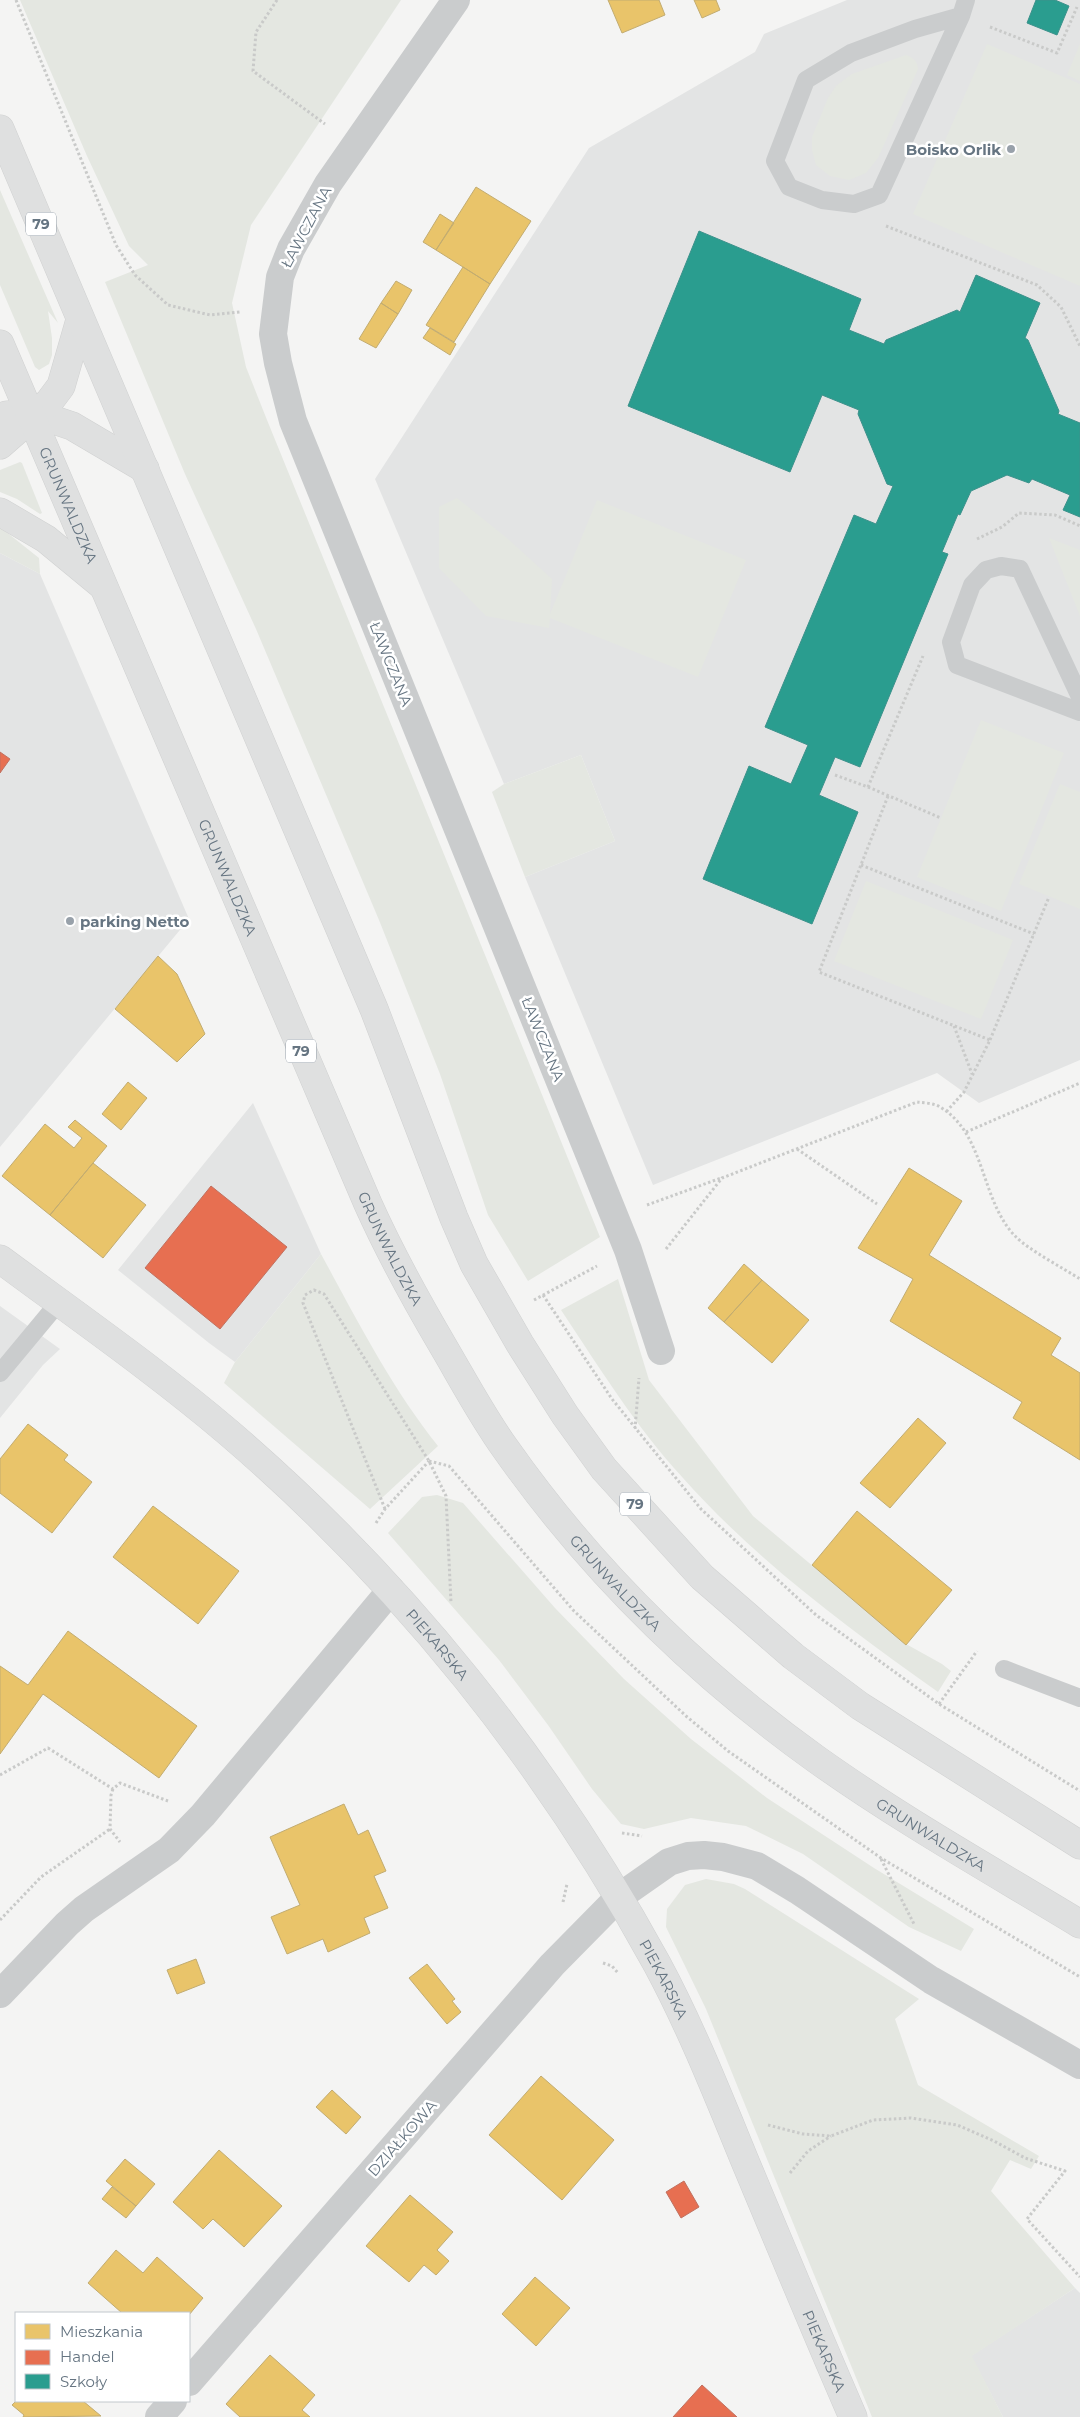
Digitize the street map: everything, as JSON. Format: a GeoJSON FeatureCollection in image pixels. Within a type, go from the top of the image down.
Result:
{"type":"FeatureCollection","features":[{"type":"Feature","properties":{"kind":"main road","name":"79"},"geometry":{"type":"LineString","coordinates":[[0,129],[374,1009],[458,1228],[474,1264],[501,1312],[565,1415],[604,1469],[696,1571],[793,1656],[860,1706],[902,1734],[1080,1845]]}},
{"type":"Feature","properties":{"kind":"main road"},"geometry":{"type":"LineString","coordinates":[[0,445],[50,402],[61,386],[80,320]]}},
{"type":"Feature","properties":{"kind":"main road","name":"GRUNWALDZKA"},"geometry":{"type":"LineString","coordinates":[[0,344],[304,1058],[388,1249],[504,1447],[566,1529],[609,1578],[669,1638],[717,1681],[816,1759],[907,1819],[1080,1924]]}},
{"type":"Feature","properties":{"kind":"main road"},"geometry":{"type":"LineString","coordinates":[[0,417],[7,415],[54,420],[72,426],[145,469]]}},
{"type":"Feature","properties":{"kind":"main road"},"geometry":{"type":"LineString","coordinates":[[0,512],[46,539],[103,586]]}},
{"type":"Feature","properties":{"kind":"main road"},"geometry":{"type":"LineString","coordinates":[[0,1259],[162,1378],[230,1434],[296,1493],[391,1590]]}},
{"type":"Feature","properties":{"kind":"main road","name":"PIEKARSKA"},"geometry":{"type":"LineString","coordinates":[[391,1590],[427,1630],[491,1709],[581,1838],[619,1897],[680,2009],[854,2417]]}},
{"type":"Feature","properties":{"kind":"street","name":"ŁAWCZANA"},"geometry":{"type":"LineString","coordinates":[[456,0],[328,184],[291,249],[280,277],[273,334],[278,363],[293,421],[628,1250],[660,1351]]}},
{"type":"Feature","properties":{"kind":"street"},"geometry":{"type":"LineString","coordinates":[[0,1994],[72,1919],[169,1850],[202,1815],[391,1590]]}},
{"type":"Feature","properties":{"kind":"street","name":"DZIAŁKOWA"},"geometry":{"type":"LineString","coordinates":[[190,2381],[552,1965],[619,1897],[669,1862],[688,1856],[723,1857],[757,1866],[797,1890],[932,1980],[1080,2065]]}},
{"type":"Feature","properties":{"kind":"street"},"geometry":{"type":"LineString","coordinates":[[159,2417],[172,2402]]}},
{"type":"Feature","properties":{"kind":"lane"},"geometry":{"type":"LineString","coordinates":[[963,8],[879,195],[854,204],[822,200],[789,187],[775,160],[806,80],[851,53],[915,29],[963,8]]}},
{"type":"Feature","properties":{"kind":"lane"},"geometry":{"type":"LineString","coordinates":[[1080,696],[1020,569],[1001,566],[986,570],[972,585],[951,642],[957,665],[1080,712]]}},
{"type":"Feature","properties":{"kind":"lane"},"geometry":{"type":"LineString","coordinates":[[0,1373],[59,1302]]}},
{"type":"Feature","properties":{"kind":"lane"},"geometry":{"type":"LineString","coordinates":[[1004,1670],[1080,1698]]}},
{"type":"Feature","properties":{"kind":"path"},"geometry":{"type":"LineString","coordinates":[[16,0],[116,245],[135,275],[168,305],[210,315],[275,308]]}},
{"type":"Feature","properties":{"kind":"path"},"geometry":{"type":"LineString","coordinates":[[277,0],[256,32],[253,71],[305,111],[355,144]]}},
{"type":"Feature","properties":{"kind":"path"},"geometry":{"type":"LineString","coordinates":[[987,25],[1057,53],[1077,7]]}},
{"type":"Feature","properties":{"kind":"path"},"geometry":{"type":"LineString","coordinates":[[889,218],[885,227],[1037,285],[1061,308],[1080,346]]}},
{"type":"Feature","properties":{"kind":"path"},"geometry":{"type":"LineString","coordinates":[[971,541],[1002,527],[1019,513],[1056,515],[1080,526]]}},
{"type":"Feature","properties":{"kind":"path"},"geometry":{"type":"LineString","coordinates":[[868,787],[924,652]]}},
{"type":"Feature","properties":{"kind":"path"},"geometry":{"type":"LineString","coordinates":[[835,775],[941,818]]}},
{"type":"Feature","properties":{"kind":"path"},"geometry":{"type":"LineString","coordinates":[[888,796],[820,972],[990,1040]]}},
{"type":"Feature","properties":{"kind":"path"},"geometry":{"type":"LineString","coordinates":[[861,865],[1034,934]]}},
{"type":"Feature","properties":{"kind":"path"},"geometry":{"type":"LineString","coordinates":[[946,1112],[964,1092],[990,1040],[1049,896]]}},
{"type":"Feature","properties":{"kind":"path"},"geometry":{"type":"LineString","coordinates":[[953,1026],[972,1074]]}},
{"type":"Feature","properties":{"kind":"path"},"geometry":{"type":"LineString","coordinates":[[966,1132],[1080,1083]]}},
{"type":"Feature","properties":{"kind":"path"},"geometry":{"type":"LineString","coordinates":[[643,1207],[917,1102],[939,1106],[966,1132],[1001,1217],[1016,1238],[1080,1279]]}},
{"type":"Feature","properties":{"kind":"path"},"geometry":{"type":"LineString","coordinates":[[796,1149],[877,1204]]}},
{"type":"Feature","properties":{"kind":"path"},"geometry":{"type":"LineString","coordinates":[[661,1256],[722,1178]]}},
{"type":"Feature","properties":{"kind":"path"},"geometry":{"type":"LineString","coordinates":[[628,1250],[543,1295],[635,1430],[701,1509],[816,1615],[940,1704],[1080,1791]]}},
{"type":"Feature","properties":{"kind":"path"},"geometry":{"type":"LineString","coordinates":[[385,1509],[303,1303],[305,1295],[314,1290],[324,1294],[429,1461],[446,1496],[452,1605]]}},
{"type":"Feature","properties":{"kind":"path"},"geometry":{"type":"LineString","coordinates":[[635,1430],[639,1368],[660,1351]]}},
{"type":"Feature","properties":{"kind":"path"},"geometry":{"type":"LineString","coordinates":[[372,1529],[385,1509],[429,1461]]}},
{"type":"Feature","properties":{"kind":"path"},"geometry":{"type":"LineString","coordinates":[[940,1704],[977,1651],[1004,1670]]}},
{"type":"Feature","properties":{"kind":"path"},"geometry":{"type":"LineString","coordinates":[[0,1776],[48,1748],[114,1789],[120,1783],[172,1802]]}},
{"type":"Feature","properties":{"kind":"path"},"geometry":{"type":"LineString","coordinates":[[0,1920],[41,1877],[110,1829]]}},
{"type":"Feature","properties":{"kind":"path"},"geometry":{"type":"LineString","coordinates":[[618,1829],[623,1834],[649,1836]]}},
{"type":"Feature","properties":{"kind":"path"},"geometry":{"type":"LineString","coordinates":[[881,1858],[914,1926]]}},
{"type":"Feature","properties":{"kind":"path"},"geometry":{"type":"LineString","coordinates":[[562,1909],[567,1885],[565,1878]]}},
{"type":"Feature","properties":{"kind":"path"},"geometry":{"type":"LineString","coordinates":[[0,1913],[4,1916]]}},
{"type":"Feature","properties":{"kind":"path"},"geometry":{"type":"LineString","coordinates":[[767,2213],[789,2174],[808,2151],[831,2136],[873,2120],[911,2118],[958,2126],[994,2141],[1025,2158],[1065,2171],[1027,2219],[1080,2277]]}},
{"type":"Feature","properties":{"kind":"path"},"geometry":{"type":"LineString","coordinates":[[729,2121],[768,2124],[803,2134],[831,2136]]}},
{"type":"Feature","properties":{"kind":"shaded area"},"geometry":{"type":"Polygon","coordinates":[[[20,0],[401,0],[251,225],[232,303],[246,367],[600,1237],[528,1281],[488,1215],[440,1074],[379,920],[256,629],[185,474],[105,282],[148,265],[129,246],[87,156],[20,0]]]}},
{"type":"Feature","properties":{"kind":"shaded area"},"geometry":{"type":"Polygon","coordinates":[[[847,0],[1080,0],[1080,1060],[979,1103],[937,1073],[653,1185],[525,877],[615,841],[581,755],[504,784],[375,479],[589,148],[755,52],[764,34],[847,0]]]}},
{"type":"Feature","properties":{"kind":"shaded area","name":"Boisko Orlik"},"geometry":{"type":"Polygon","coordinates":[[[987,44],[1080,84],[1080,286],[913,214],[987,44]]]}},
{"type":"Feature","properties":{"kind":"shaded area"},"geometry":{"type":"Polygon","coordinates":[[[1080,44],[1080,81],[1067,75],[1080,44]]]}},
{"type":"Feature","properties":{"kind":"shaded area"},"geometry":{"type":"Polygon","coordinates":[[[906,55],[917,63],[918,69],[878,158],[866,173],[849,180],[830,176],[816,165],[812,150],[812,137],[828,98],[836,86],[852,74],[906,55]]]}},
{"type":"Feature","properties":{"kind":"shaded area"},"geometry":{"type":"Polygon","coordinates":[[[0,190],[58,323],[48,311],[52,338],[52,355],[49,364],[39,370],[35,367],[0,285],[0,190]]]}},
{"type":"Feature","properties":{"kind":"shaded area"},"geometry":{"type":"Polygon","coordinates":[[[20,462],[42,513],[40,514],[17,499],[0,492],[0,470],[20,462]]]}},
{"type":"Feature","properties":{"kind":"shaded area"},"geometry":{"type":"Polygon","coordinates":[[[457,498],[508,539],[552,579],[550,614],[597,500],[746,560],[698,677],[550,618],[549,628],[486,616],[439,568],[439,507],[457,498]]]}},
{"type":"Feature","properties":{"kind":"shaded area"},"geometry":{"type":"Polygon","coordinates":[[[0,527],[39,558],[40,574],[0,553],[0,527]]]}},
{"type":"Feature","properties":{"kind":"shaded area"},"geometry":{"type":"Polygon","coordinates":[[[1049,538],[1080,550],[1080,616],[1049,538]]]}},
{"type":"Feature","properties":{"kind":"shaded area"},"geometry":{"type":"Polygon","coordinates":[[[0,553],[40,574],[189,919],[0,1147],[0,553]]]}},
{"type":"Feature","properties":{"kind":"shaded area"},"geometry":{"type":"Polygon","coordinates":[[[981,720],[1064,753],[1001,911],[917,877],[981,720]]]}},
{"type":"Feature","properties":{"kind":"shaded area"},"geometry":{"type":"Polygon","coordinates":[[[581,755],[615,841],[525,877],[492,792],[504,784],[581,755]]]}},
{"type":"Feature","properties":{"kind":"shaded area"},"geometry":{"type":"Polygon","coordinates":[[[1060,784],[1080,792],[1080,909],[1019,884],[1060,784]]]}},
{"type":"Feature","properties":{"kind":"shaded area"},"geometry":{"type":"Polygon","coordinates":[[[866,881],[1013,940],[981,1019],[834,961],[866,881]]]}},
{"type":"Feature","properties":{"kind":"shaded area"},"geometry":{"type":"Polygon","coordinates":[[[253,1103],[321,1254],[235,1362],[118,1270],[253,1103]]]}},
{"type":"Feature","properties":{"kind":"shaded area"},"geometry":{"type":"Polygon","coordinates":[[[321,1254],[390,1377],[438,1446],[370,1509],[224,1383],[235,1362],[321,1254]]]}},
{"type":"Feature","properties":{"kind":"shaded area"},"geometry":{"type":"Polygon","coordinates":[[[618,1279],[649,1380],[753,1516],[906,1644],[951,1671],[938,1692],[837,1618],[773,1566],[712,1509],[649,1438],[561,1310],[618,1279]]]}},
{"type":"Feature","properties":{"kind":"shaded area"},"geometry":{"type":"Polygon","coordinates":[[[0,1306],[60,1349],[43,1365],[0,1418],[0,1306]]]}},
{"type":"Feature","properties":{"kind":"shaded area"},"geometry":{"type":"Polygon","coordinates":[[[437,1495],[463,1503],[555,1608],[624,1679],[691,1739],[767,1798],[874,1868],[974,1929],[961,1951],[909,1927],[803,1854],[746,1826],[691,1818],[644,1829],[621,1824],[592,1789],[548,1725],[499,1660],[388,1533],[422,1497],[437,1495]]]}},
{"type":"Feature","properties":{"kind":"shaded area"},"geometry":{"type":"Polygon","coordinates":[[[706,1879],[734,1884],[745,1889],[919,1999],[895,2019],[918,2085],[1039,2156],[1031,2169],[1010,2160],[991,2191],[1075,2288],[972,2356],[1003,2417],[872,2417],[706,2009],[666,1927],[667,1909],[685,1885],[706,1879]]]}},
{"type":"Feature","properties":{"kind":"shaded area"},"geometry":{"type":"Polygon","coordinates":[[[1075,2288],[1080,2293],[1080,2417],[1003,2417],[971,2356],[1075,2288]]]}},
{"type":"Feature","properties":{"kind":"building: Mieszkania"},"geometry":{"type":"Polygon","coordinates":[[[608,0],[659,0],[665,15],[622,33],[608,0]]]}},
{"type":"Feature","properties":{"kind":"building: Mieszkania"},"geometry":{"type":"Polygon","coordinates":[[[694,0],[716,0],[720,10],[702,18],[694,0]]]}},
{"type":"Feature","properties":{"kind":"building: Mieszkania"},"geometry":{"type":"Polygon","coordinates":[[[476,187],[531,221],[490,284],[436,250],[476,187]]]}},
{"type":"Feature","properties":{"kind":"building: Mieszkania"},"geometry":{"type":"Polygon","coordinates":[[[440,214],[454,223],[436,250],[423,242],[440,214]]]}},
{"type":"Feature","properties":{"kind":"building: Mieszkania"},"geometry":{"type":"Polygon","coordinates":[[[463,267],[490,284],[454,342],[426,325],[463,267]]]}},
{"type":"Feature","properties":{"kind":"building: Mieszkania"},"geometry":{"type":"Polygon","coordinates":[[[396,281],[412,290],[398,314],[381,303],[396,281]]]}},
{"type":"Feature","properties":{"kind":"building: Mieszkania"},"geometry":{"type":"Polygon","coordinates":[[[381,303],[398,314],[376,348],[359,339],[381,303]]]}},
{"type":"Feature","properties":{"kind":"building: Mieszkania"},"geometry":{"type":"Polygon","coordinates":[[[430,328],[456,344],[450,355],[423,338],[430,328]]]}},
{"type":"Feature","properties":{"kind":"building: Mieszkania"},"geometry":{"type":"Polygon","coordinates":[[[158,956],[177,974],[205,1034],[177,1062],[115,1009],[158,956]]]}},
{"type":"Feature","properties":{"kind":"building: Mieszkania"},"geometry":{"type":"Polygon","coordinates":[[[128,1082],[147,1098],[121,1130],[102,1114],[128,1082]]]}},
{"type":"Feature","properties":{"kind":"building: Mieszkania"},"geometry":{"type":"Polygon","coordinates":[[[75,1120],[107,1146],[50,1215],[2,1176],[45,1124],[74,1148],[82,1138],[68,1127],[75,1120]]]}},
{"type":"Feature","properties":{"kind":"building: Mieszkania"},"geometry":{"type":"Polygon","coordinates":[[[93,1163],[146,1205],[103,1258],[50,1215],[93,1163]]]}},
{"type":"Feature","properties":{"kind":"building: Mieszkania"},"geometry":{"type":"Polygon","coordinates":[[[909,1168],[962,1201],[929,1255],[1061,1338],[1051,1355],[1080,1373],[1080,1460],[1013,1418],[1022,1402],[890,1321],[913,1279],[858,1248],[909,1168]]]}},
{"type":"Feature","properties":{"kind":"building: Mieszkania"},"geometry":{"type":"Polygon","coordinates":[[[744,1264],[762,1280],[724,1322],[708,1308],[744,1264]]]}},
{"type":"Feature","properties":{"kind":"building: Mieszkania"},"geometry":{"type":"Polygon","coordinates":[[[762,1280],[809,1320],[772,1363],[724,1322],[762,1280]]]}},
{"type":"Feature","properties":{"kind":"building: Mieszkania"},"geometry":{"type":"Polygon","coordinates":[[[918,1418],[946,1443],[890,1508],[860,1483],[918,1418]]]}},
{"type":"Feature","properties":{"kind":"building: Mieszkania"},"geometry":{"type":"Polygon","coordinates":[[[28,1424],[68,1455],[64,1460],[92,1482],[52,1533],[0,1493],[0,1459],[28,1424]]]}},
{"type":"Feature","properties":{"kind":"building: Mieszkania"},"geometry":{"type":"Polygon","coordinates":[[[153,1506],[239,1571],[198,1624],[113,1557],[153,1506]]]}},
{"type":"Feature","properties":{"kind":"building: Mieszkania"},"geometry":{"type":"Polygon","coordinates":[[[857,1511],[952,1590],[906,1645],[812,1565],[857,1511]]]}},
{"type":"Feature","properties":{"kind":"building: Mieszkania"},"geometry":{"type":"Polygon","coordinates":[[[68,1631],[197,1726],[159,1778],[43,1694],[0,1754],[0,1666],[28,1685],[68,1631]]]}},
{"type":"Feature","properties":{"kind":"building: Mieszkania"},"geometry":{"type":"Polygon","coordinates":[[[344,1804],[358,1835],[368,1830],[386,1871],[374,1876],[388,1908],[364,1918],[370,1933],[328,1952],[323,1939],[287,1954],[271,1917],[300,1905],[270,1837],[344,1804]]]}},
{"type":"Feature","properties":{"kind":"building: Mieszkania"},"geometry":{"type":"Polygon","coordinates":[[[196,1959],[205,1983],[177,1994],[167,1970],[196,1959]]]}},
{"type":"Feature","properties":{"kind":"building: Mieszkania"},"geometry":{"type":"Polygon","coordinates":[[[427,1964],[455,1999],[452,2001],[461,2012],[447,2024],[409,1978],[427,1964]]]}},
{"type":"Feature","properties":{"kind":"building: Mieszkania"},"geometry":{"type":"Polygon","coordinates":[[[541,2076],[614,2140],[562,2200],[489,2135],[541,2076]]]}},
{"type":"Feature","properties":{"kind":"building: Mieszkania"},"geometry":{"type":"Polygon","coordinates":[[[332,2090],[361,2117],[346,2134],[316,2107],[332,2090]]]}},
{"type":"Feature","properties":{"kind":"building: Mieszkania"},"geometry":{"type":"Polygon","coordinates":[[[219,2150],[282,2206],[244,2247],[213,2219],[203,2229],[173,2202],[219,2150]]]}},
{"type":"Feature","properties":{"kind":"building: Mieszkania"},"geometry":{"type":"Polygon","coordinates":[[[125,2159],[155,2184],[136,2206],[106,2181],[125,2159]]]}},
{"type":"Feature","properties":{"kind":"building: Mieszkania"},"geometry":{"type":"Polygon","coordinates":[[[112,2187],[136,2206],[126,2218],[102,2199],[112,2187]]]}},
{"type":"Feature","properties":{"kind":"building: Mieszkania"},"geometry":{"type":"Polygon","coordinates":[[[410,2195],[453,2232],[437,2250],[449,2261],[436,2275],[424,2265],[409,2282],[366,2246],[410,2195]]]}},
{"type":"Feature","properties":{"kind":"building: Mieszkania"},"geometry":{"type":"Polygon","coordinates":[[[116,2250],[143,2273],[157,2257],[203,2298],[190,2314],[190,2312],[121,2312],[88,2283],[116,2250]]]}},
{"type":"Feature","properties":{"kind":"building: Mieszkania"},"geometry":{"type":"Polygon","coordinates":[[[535,2277],[570,2308],[536,2346],[502,2314],[535,2277]]]}},
{"type":"Feature","properties":{"kind":"building: Mieszkania"},"geometry":{"type":"Polygon","coordinates":[[[270,2355],[315,2395],[302,2410],[310,2417],[240,2417],[226,2404],[270,2355]]]}},
{"type":"Feature","properties":{"kind":"building: Mieszkania"},"geometry":{"type":"Polygon","coordinates":[[[15,2402],[84,2402],[101,2416],[23,2417],[24,2415],[12,2405],[15,2402]]]}},
{"type":"Feature","properties":{"kind":"building: Handel"},"geometry":{"type":"Polygon","coordinates":[[[0,752],[10,759],[0,773],[0,752]]]}},
{"type":"Feature","properties":{"kind":"building: Handel"},"geometry":{"type":"Polygon","coordinates":[[[211,1186],[287,1247],[220,1329],[145,1268],[211,1186]]]}},
{"type":"Feature","properties":{"kind":"building: Handel"},"geometry":{"type":"Polygon","coordinates":[[[684,2181],[699,2207],[681,2218],[666,2192],[684,2181]]]}},
{"type":"Feature","properties":{"kind":"building: Handel"},"geometry":{"type":"Polygon","coordinates":[[[702,2385],[737,2417],[673,2417],[702,2385]]]}},
{"type":"Feature","properties":{"kind":"building: Szkoły"},"geometry":{"type":"Polygon","coordinates":[[[1036,0],[1055,0],[1069,6],[1057,35],[1027,23],[1036,0]]]}},
{"type":"Feature","properties":{"kind":"building: Szkoły"},"geometry":{"type":"Polygon","coordinates":[[[699,231],[861,299],[849,330],[884,344],[886,340],[957,310],[960,312],[976,275],[1040,303],[1025,338],[1028,340],[1059,411],[1058,414],[1080,423],[1080,517],[1063,510],[1070,495],[1032,479],[1029,483],[1007,475],[971,491],[960,515],[958,514],[942,552],[948,554],[860,767],[835,757],[819,795],[858,812],[812,924],[703,879],[749,766],[791,784],[808,745],[765,727],[854,515],[876,524],[893,486],[887,484],[858,414],[859,410],[822,395],[790,472],[628,406],[699,231]]]}},
{"type":"Feature","properties":{"kind":"place","name":"Boisko Orlik"},"geometry":{"type":"Point","coordinates":[1011,149]}},
{"type":"Feature","properties":{"kind":"place","name":"parking Netto"},"geometry":{"type":"Point","coordinates":[70,921]}}]}
